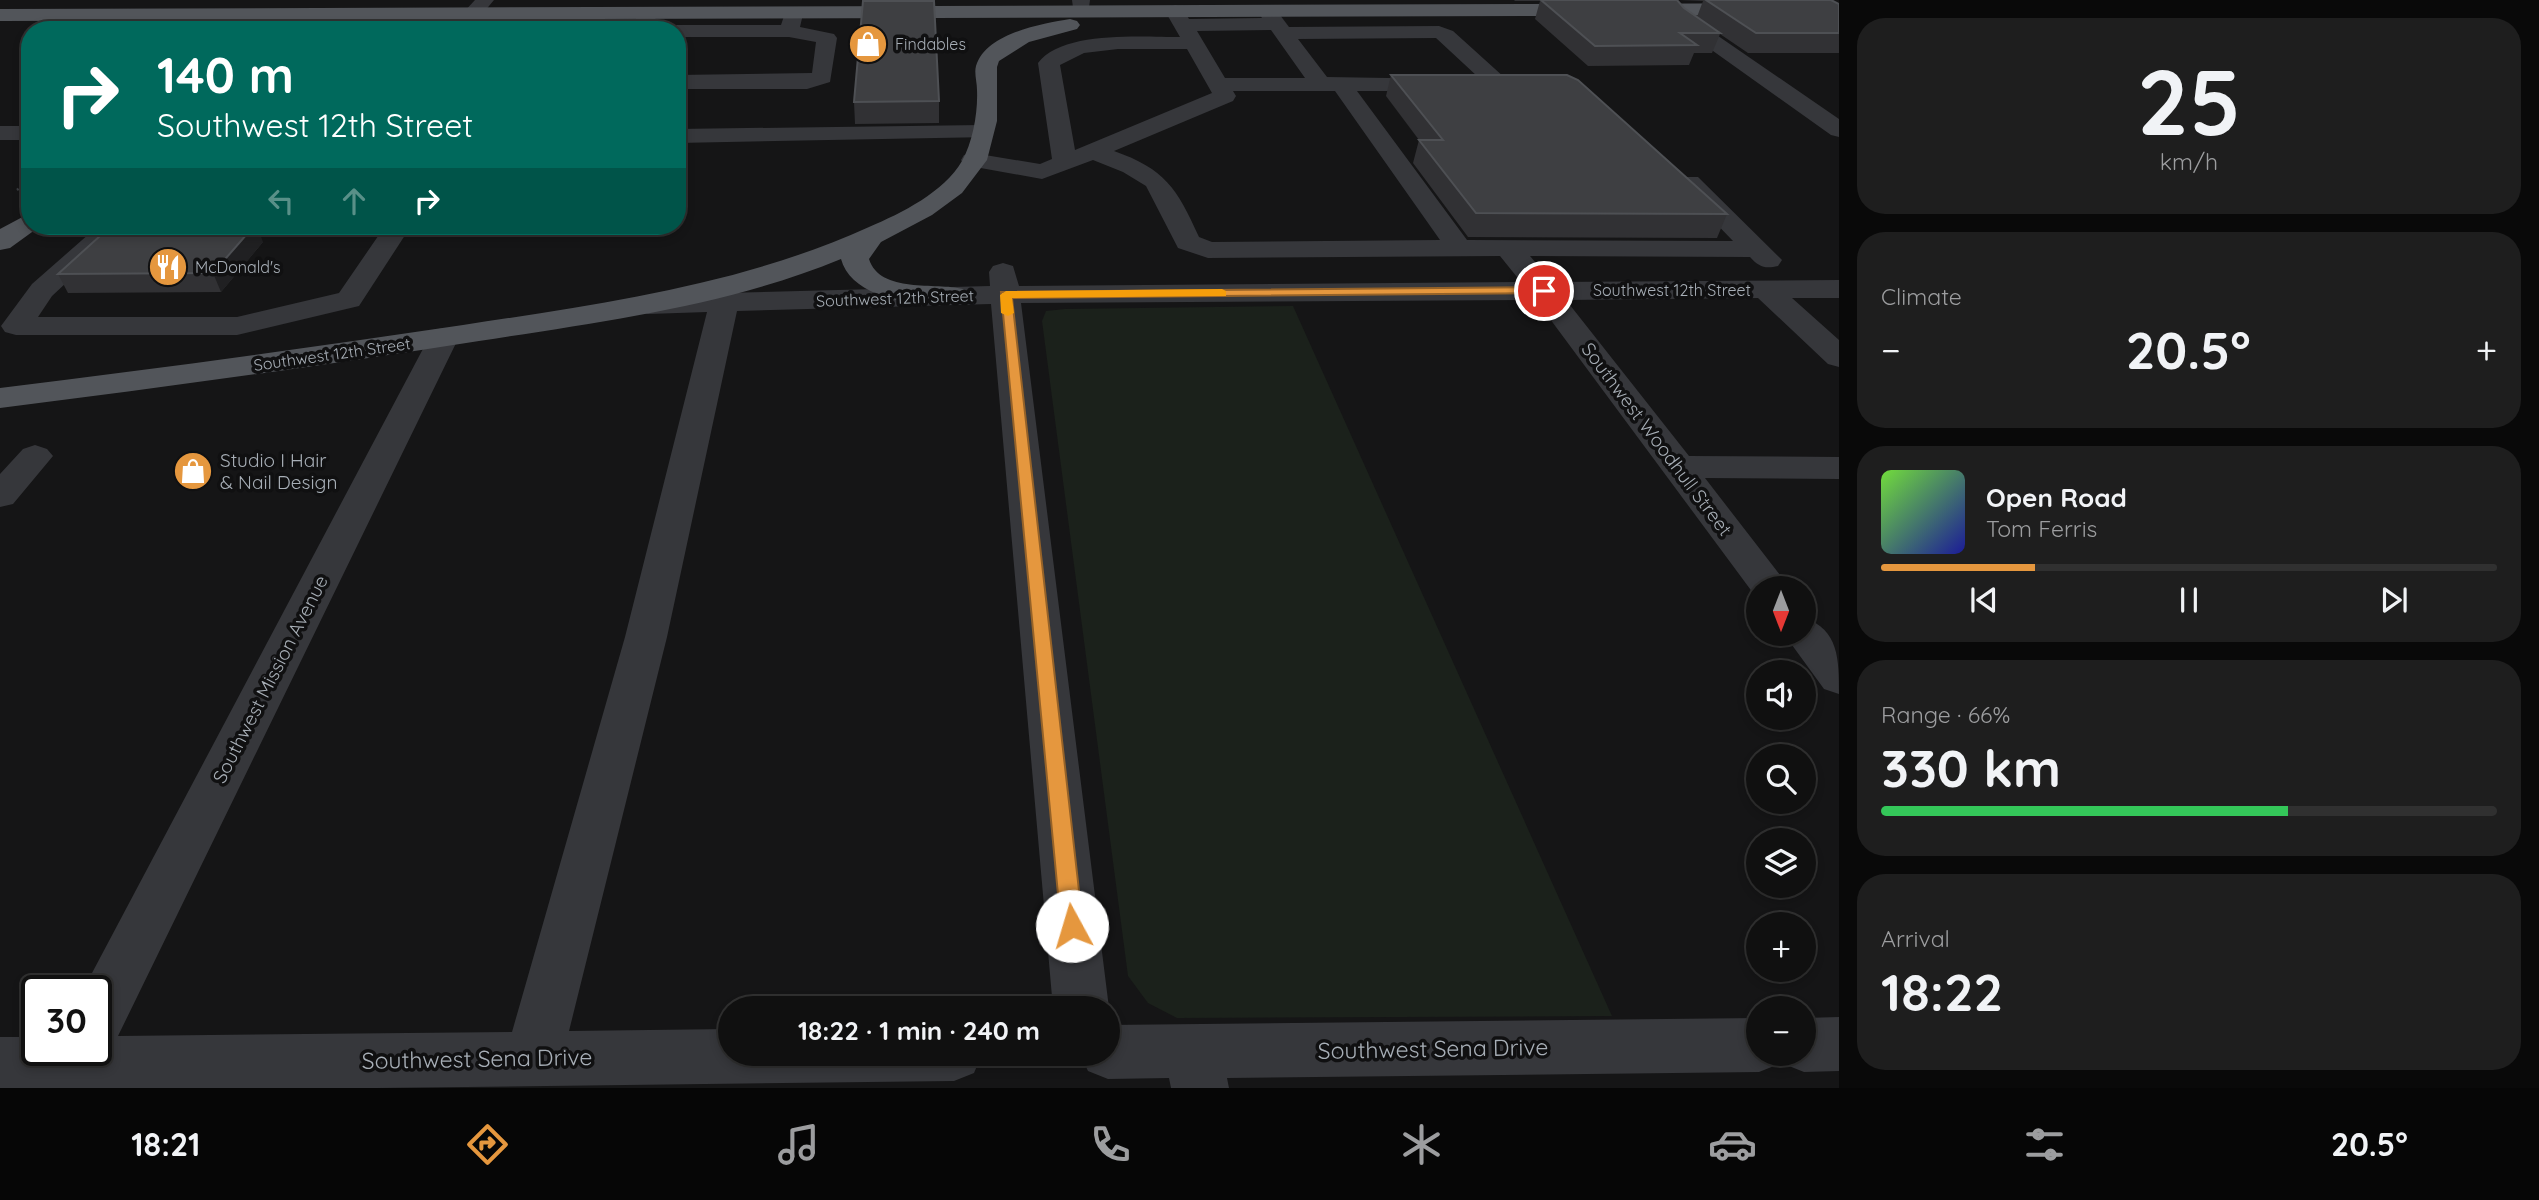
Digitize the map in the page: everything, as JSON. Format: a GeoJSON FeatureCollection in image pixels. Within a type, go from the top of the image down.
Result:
{"type":"FeatureCollection","features":[{"type":"Feature","properties":{"kind":"main road"},"geometry":{"type":"LineString","coordinates":[[258,21],[284,0]]}},
{"type":"Feature","properties":{"kind":"main road"},"geometry":{"type":"LineString","coordinates":[[300,21],[324,0]]}},
{"type":"Feature","properties":{"kind":"main road"},"geometry":{"type":"LineString","coordinates":[[614,308],[757,277],[812,261],[912,218],[942,197],[981,148],[988,97],[986,66],[1005,46],[1063,26],[1183,24],[1245,16],[1276,23],[1329,5],[1726,5],[1839,9]]}},
{"type":"Feature","properties":{"kind":"main road"},"geometry":{"type":"LineString","coordinates":[[647,21],[700,7],[767,7],[791,23],[964,21],[1081,6],[1183,24]]}},
{"type":"Feature","properties":{"kind":"main road"},"geometry":{"type":"LineString","coordinates":[[0,15],[307,15],[479,7],[632,21]]}},
{"type":"Feature","properties":{"kind":"main road"},"geometry":{"type":"LineString","coordinates":[[969,55],[983,128]]}},
{"type":"Feature","properties":{"kind":"main road"},"geometry":{"type":"LineString","coordinates":[[871,237],[855,259],[855,269],[863,278],[908,292],[953,295]]}},
{"type":"Feature","properties":{"kind":"main road","name":"Southwest 12th Street"},"geometry":{"type":"LineString","coordinates":[[0,398],[225,370],[614,308]]}},
{"type":"Feature","properties":{"kind":"street"},"geometry":{"type":"LineString","coordinates":[[1670,5],[1685,22],[1839,130]]}},
{"type":"Feature","properties":{"kind":"street"},"geometry":{"type":"LineString","coordinates":[[686,30],[791,23],[827,38],[822,77],[807,82],[686,82]]}},
{"type":"Feature","properties":{"kind":"street"},"geometry":{"type":"LineString","coordinates":[[1276,23],[1331,84],[1460,249]]}},
{"type":"Feature","properties":{"kind":"street"},"geometry":{"type":"LineString","coordinates":[[1276,23],[1446,34],[1499,84]]}},
{"type":"Feature","properties":{"kind":"street"},"geometry":{"type":"LineString","coordinates":[[972,160],[1042,172],[1225,96],[1183,24],[1091,45],[1056,57],[1049,63],[1065,162]]}},
{"type":"Feature","properties":{"kind":"street"},"geometry":{"type":"LineString","coordinates":[[1218,85],[1560,86]]}},
{"type":"Feature","properties":{"kind":"street"},"geometry":{"type":"LineString","coordinates":[[686,136],[983,128]]}},
{"type":"Feature","properties":{"kind":"street"},"geometry":{"type":"LineString","coordinates":[[0,133],[21,133]]}},
{"type":"Feature","properties":{"kind":"street"},"geometry":{"type":"LineString","coordinates":[[1092,151],[1146,171],[1165,188],[1188,242],[1196,247],[1236,252],[1508,248],[1757,250]]}},
{"type":"Feature","properties":{"kind":"street"},"geometry":{"type":"LineString","coordinates":[[1674,169],[1801,289]]}},
{"type":"Feature","properties":{"kind":"street"},"geometry":{"type":"LineString","coordinates":[[104,235],[42,290],[16,326],[237,326],[349,300],[392,235]]}},
{"type":"Feature","properties":{"kind":"street","name":"Southwest Woodhull Street"},"geometry":{"type":"LineString","coordinates":[[1508,248],[1544,291],[1761,576]]}},
{"type":"Feature","properties":{"kind":"street"},"geometry":{"type":"LineString","coordinates":[[1004,283],[1080,996]]}},
{"type":"Feature","properties":{"kind":"street","name":"Southwest 12th Street"},"geometry":{"type":"LineString","coordinates":[[614,308],[953,295],[1004,283],[1544,291],[1839,289]]}},
{"type":"Feature","properties":{"kind":"street"},"geometry":{"type":"LineString","coordinates":[[1765,289],[1839,357]]}},
{"type":"Feature","properties":{"kind":"street"},"geometry":{"type":"LineString","coordinates":[[533,1059],[646,637],[724,302]]}},
{"type":"Feature","properties":{"kind":"street"},"geometry":{"type":"LineString","coordinates":[[225,370],[237,326]]}},
{"type":"Feature","properties":{"kind":"street","name":"Southwest Mission Avenue"},"geometry":{"type":"LineString","coordinates":[[112,991],[444,337]]}},
{"type":"Feature","properties":{"kind":"street"},"geometry":{"type":"LineString","coordinates":[[0,496],[35,456]]}},
{"type":"Feature","properties":{"kind":"street"},"geometry":{"type":"LineString","coordinates":[[1679,467],[1839,468]]}},
{"type":"Feature","properties":{"kind":"street"},"geometry":{"type":"LineString","coordinates":[[1815,646],[1839,678]]}},
{"type":"Feature","properties":{"kind":"street"},"geometry":{"type":"LineString","coordinates":[[1816,1045],[1839,1044]]}},
{"type":"Feature","properties":{"kind":"street","name":"Southwest Sena Drive"},"geometry":{"type":"LineString","coordinates":[[1120,1054],[1197,1070],[1746,1046]]}},
{"type":"Feature","properties":{"kind":"street","name":"Southwest Sena Drive"},"geometry":{"type":"LineString","coordinates":[[112,1056],[533,1059],[660,1072],[758,1066]]}},
{"type":"Feature","properties":{"kind":"street","name":"Southwest Sena Drive"},"geometry":{"type":"LineString","coordinates":[[0,1065],[21,1063]]}},
{"type":"Feature","properties":{"kind":"shaded area"},"geometry":{"type":"Polygon","coordinates":[[[1293,306],[1612,1016],[1177,1018],[1148,1003],[1128,976],[1042,321],[1046,311],[1065,309],[1293,306]]]}},
{"type":"Feature","properties":{"kind":"building"},"geometry":{"type":"Polygon","coordinates":[[[1541,0],[1677,0],[1720,33],[1680,33],[1697,45],[1595,46],[1541,0]]]}},
{"type":"Feature","properties":{"kind":"building"},"geometry":{"type":"Polygon","coordinates":[[[1706,0],[1831,0],[1839,4],[1839,33],[1756,33],[1706,0]]]}},
{"type":"Feature","properties":{"kind":"building"},"geometry":{"type":"Polygon","coordinates":[[[863,1],[934,1],[939,101],[854,102],[863,1]]]}},
{"type":"Feature","properties":{"kind":"building"},"geometry":{"type":"Polygon","coordinates":[[[1391,75],[1567,75],[1578,80],[1727,214],[1476,213],[1419,140],[1443,140],[1391,75]]]}},
{"type":"Feature","properties":{"kind":"building"},"geometry":{"type":"Polygon","coordinates":[[[101,235],[246,235],[213,273],[58,274],[101,235]]]}},
{"type":"Feature","properties":{"kind":"slow traffic"},"geometry":{"type":"LineString","coordinates":[[1008,313],[1006,295],[1222,293]]}},
{"type":"Feature","properties":{"kind":"place","name":"Findables"},"geometry":{"type":"Point","coordinates":[868,44]}},
{"type":"Feature","properties":{"kind":"place","name":"McDonald's"},"geometry":{"type":"Point","coordinates":[168,267]}},
{"type":"Feature","properties":{"kind":"place","name":"Studio I Hair & Nail Design"},"geometry":{"type":"Point","coordinates":[193,471]}},
{"type":"Feature","properties":{"kind":"route"},"geometry":{"type":"LineString","coordinates":[[1072,926],[1006,295],[1544,291]]}}]}
